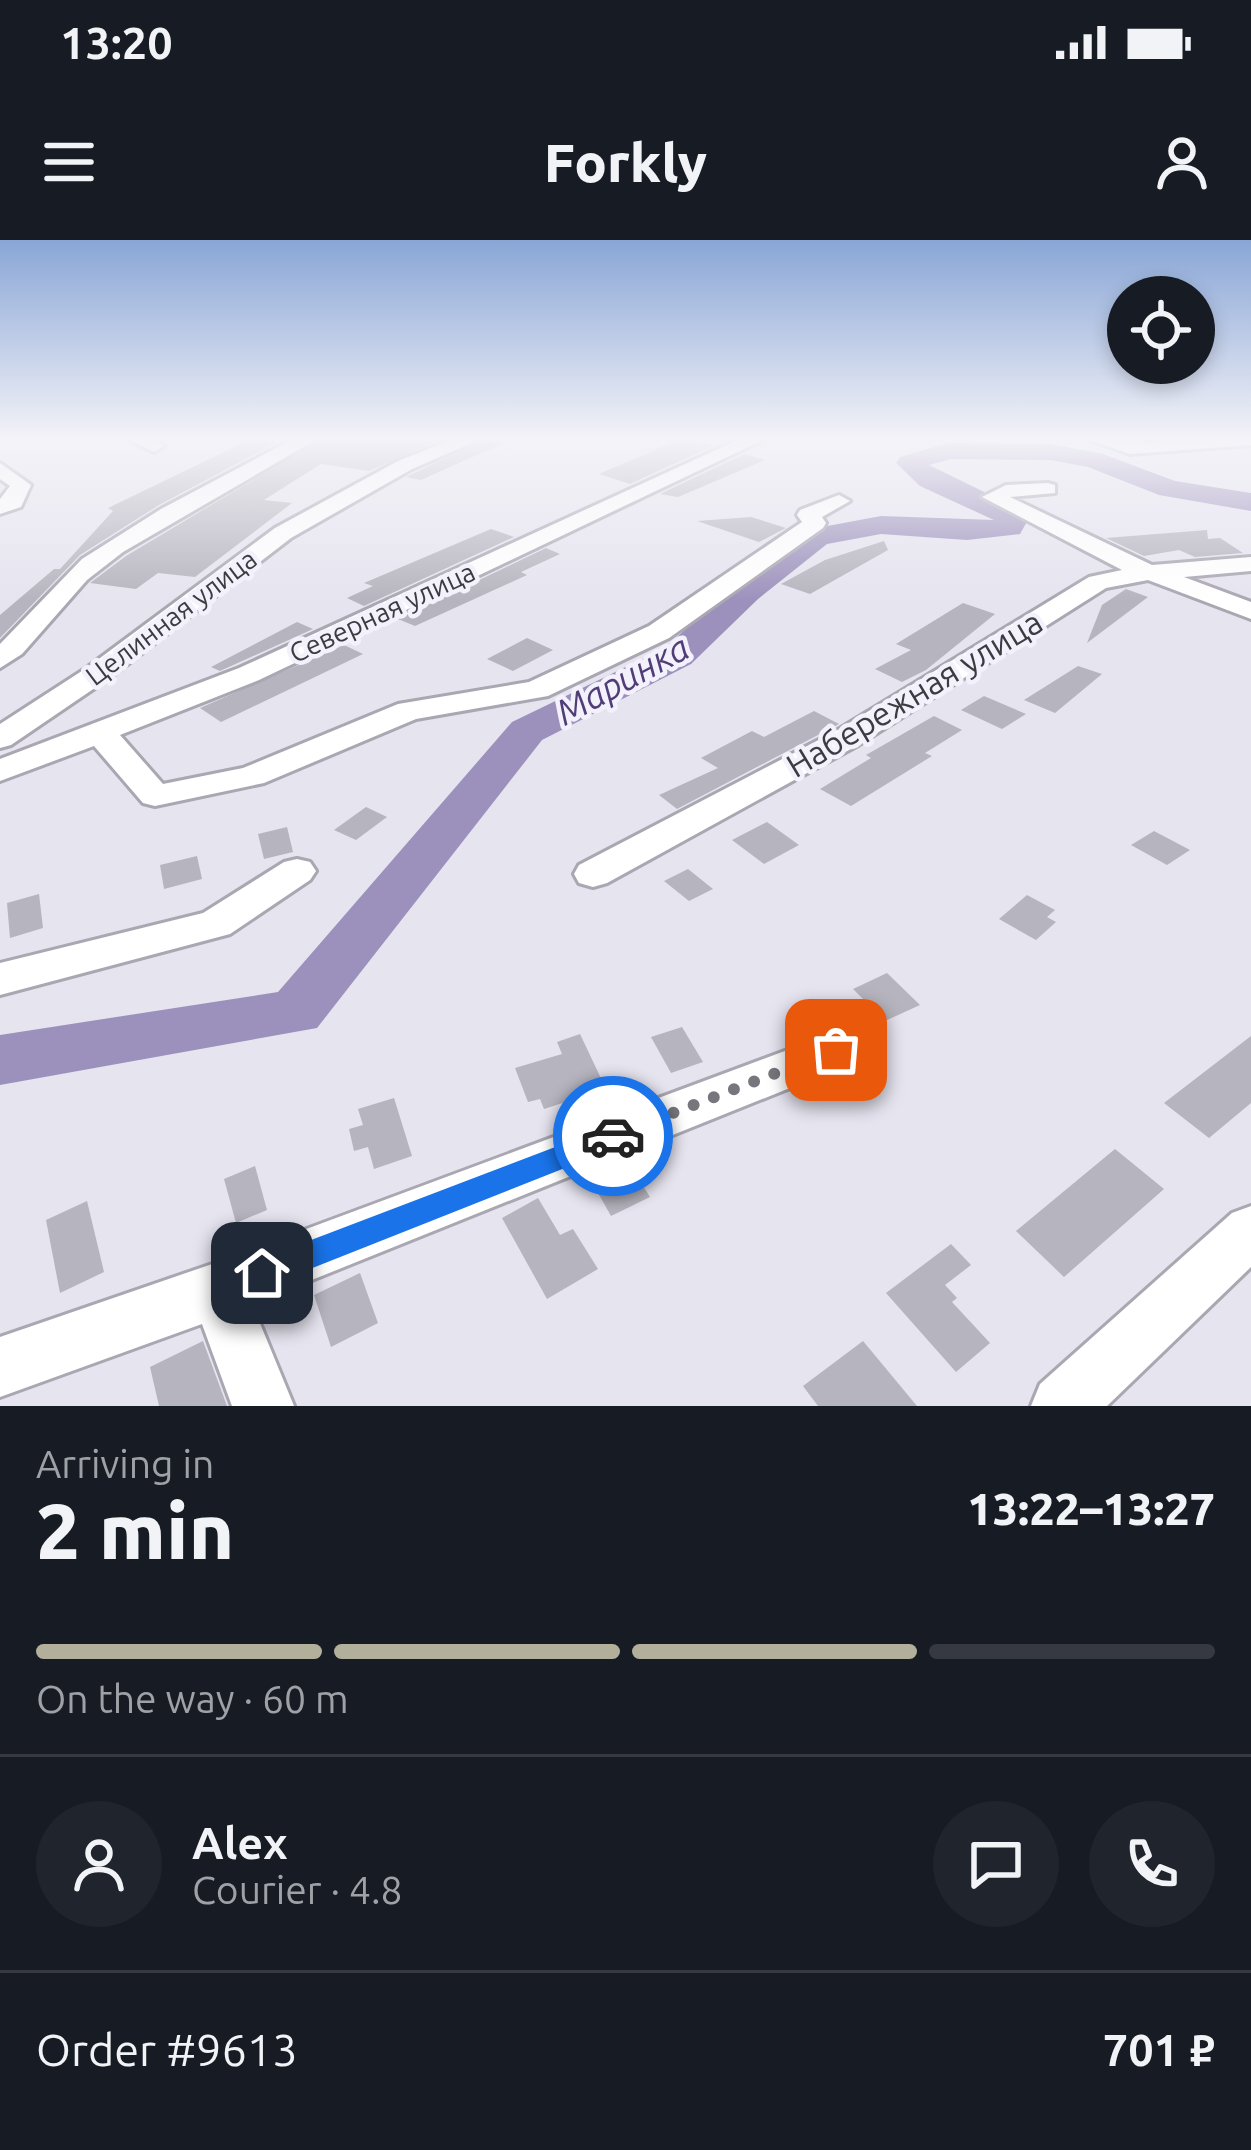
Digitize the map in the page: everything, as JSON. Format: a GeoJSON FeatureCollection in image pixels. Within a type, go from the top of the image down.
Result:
{"type":"FeatureCollection","features":[{"type":"Feature","properties":{"kind":"street"},"geometry":{"type":"LineString","coordinates":[[0,659],[23,640],[88,566],[210,492]]}},
{"type":"Feature","properties":{"kind":"street","name":"Целинная улица"},"geometry":{"type":"LineString","coordinates":[[0,738],[98,673],[283,533],[356,492]]}},
{"type":"Feature","properties":{"kind":"street","name":"Северная улица"},"geometry":{"type":"LineString","coordinates":[[0,771],[249,674],[641,492]]}},
{"type":"Feature","properties":{"kind":"street"},"geometry":{"type":"LineString","coordinates":[[1003,492],[993,497],[1109,556],[1251,611]]}},
{"type":"Feature","properties":{"kind":"street"},"geometry":{"type":"LineString","coordinates":[[100,732],[155,796],[252,776],[409,711],[537,690],[659,632],[815,523],[808,515],[838,502]]}},
{"type":"Feature","properties":{"kind":"street","name":"Набережная улица"},"geometry":{"type":"LineString","coordinates":[[592,874],[847,738],[1098,582],[1251,564]]}},
{"type":"Feature","properties":{"kind":"street"},"geometry":{"type":"LineString","coordinates":[[0,979],[216,924],[297,871]]}},
{"type":"Feature","properties":{"kind":"street"},"geometry":{"type":"LineString","coordinates":[[0,1367],[218,1290],[836,1050]]}},
{"type":"Feature","properties":{"kind":"street"},"geometry":{"type":"LineString","coordinates":[[1062,1406],[1251,1231]]}},
{"type":"Feature","properties":{"kind":"street"},"geometry":{"type":"LineString","coordinates":[[218,1290],[263,1406]]}},
{"type":"Feature","properties":{"kind":"building"},"geometry":{"type":"Polygon","coordinates":[[[140,492],[183,492],[80,555],[0,638],[0,615],[54,569],[60,569],[113,511],[108,508],[140,492]]]}},
{"type":"Feature","properties":{"kind":"building"},"geometry":{"type":"Polygon","coordinates":[[[232,492],[276,492],[264,500],[292,503],[195,577],[158,573],[136,589],[90,583],[232,492]]]}},
{"type":"Feature","properties":{"kind":"building"},"geometry":{"type":"Polygon","coordinates":[[[751,517],[786,528],[759,542],[697,521],[751,517]]]}},
{"type":"Feature","properties":{"kind":"building"},"geometry":{"type":"Polygon","coordinates":[[[491,529],[514,537],[364,606],[347,598],[373,586],[364,583],[491,529]]]}},
{"type":"Feature","properties":{"kind":"building"},"geometry":{"type":"Polygon","coordinates":[[[1207,530],[1208,539],[1220,538],[1243,553],[1195,557],[1179,550],[1144,556],[1106,538],[1207,530]]]}},
{"type":"Feature","properties":{"kind":"building"},"geometry":{"type":"Polygon","coordinates":[[[884,541],[888,550],[810,594],[781,584],[825,560],[884,541]]]}},
{"type":"Feature","properties":{"kind":"building"},"geometry":{"type":"Polygon","coordinates":[[[546,548],[560,554],[521,572],[527,575],[415,626],[398,619],[546,548]]]}},
{"type":"Feature","properties":{"kind":"building"},"geometry":{"type":"Polygon","coordinates":[[[1126,589],[1148,597],[1087,643],[1102,605],[1126,589]]]}},
{"type":"Feature","properties":{"kind":"building"},"geometry":{"type":"Polygon","coordinates":[[[963,603],[995,614],[926,670],[902,682],[875,669],[911,650],[896,644],[963,603]]]}},
{"type":"Feature","properties":{"kind":"building"},"geometry":{"type":"Polygon","coordinates":[[[297,622],[313,629],[220,671],[211,667],[297,622]]]}},
{"type":"Feature","properties":{"kind":"building"},"geometry":{"type":"Polygon","coordinates":[[[527,638],[553,650],[513,671],[487,659],[527,638]]]}},
{"type":"Feature","properties":{"kind":"building"},"geometry":{"type":"Polygon","coordinates":[[[344,645],[363,654],[221,722],[200,708],[344,645]]]}},
{"type":"Feature","properties":{"kind":"building"},"geometry":{"type":"Polygon","coordinates":[[[1078,666],[1102,674],[1055,713],[1024,700],[1078,666]]]}},
{"type":"Feature","properties":{"kind":"building"},"geometry":{"type":"Polygon","coordinates":[[[984,696],[1026,714],[1002,729],[961,710],[984,696]]]}},
{"type":"Feature","properties":{"kind":"building"},"geometry":{"type":"Polygon","coordinates":[[[814,711],[839,724],[677,809],[659,795],[718,768],[701,758],[752,731],[764,737],[814,711]]]}},
{"type":"Feature","properties":{"kind":"building"},"geometry":{"type":"Polygon","coordinates":[[[934,716],[962,730],[925,753],[932,756],[851,806],[820,789],[871,758],[866,755],[934,716]]]}},
{"type":"Feature","properties":{"kind":"building"},"geometry":{"type":"Polygon","coordinates":[[[366,807],[387,817],[356,840],[334,830],[366,807]]]}},
{"type":"Feature","properties":{"kind":"building"},"geometry":{"type":"Polygon","coordinates":[[[767,822],[799,845],[764,864],[732,840],[767,822]]]}},
{"type":"Feature","properties":{"kind":"building"},"geometry":{"type":"Polygon","coordinates":[[[287,827],[293,852],[264,859],[258,834],[287,827]]]}},
{"type":"Feature","properties":{"kind":"building"},"geometry":{"type":"Polygon","coordinates":[[[1154,831],[1190,850],[1167,865],[1131,845],[1154,831]]]}},
{"type":"Feature","properties":{"kind":"building"},"geometry":{"type":"Polygon","coordinates":[[[197,856],[202,879],[164,889],[160,865],[197,856]]]}},
{"type":"Feature","properties":{"kind":"building"},"geometry":{"type":"Polygon","coordinates":[[[688,869],[713,889],[689,901],[664,881],[688,869]]]}},
{"type":"Feature","properties":{"kind":"building"},"geometry":{"type":"Polygon","coordinates":[[[39,894],[43,928],[10,938],[7,903],[39,894]]]}},
{"type":"Feature","properties":{"kind":"building"},"geometry":{"type":"Polygon","coordinates":[[[1027,895],[1055,910],[1047,917],[1056,922],[1036,940],[999,919],[1027,895]]]}},
{"type":"Feature","properties":{"kind":"building"},"geometry":{"type":"Polygon","coordinates":[[[887,973],[920,1005],[885,1021],[853,989],[887,973]]]}},
{"type":"Feature","properties":{"kind":"building"},"geometry":{"type":"Polygon","coordinates":[[[682,1027],[703,1062],[671,1073],[651,1037],[682,1027]]]}},
{"type":"Feature","properties":{"kind":"building"},"geometry":{"type":"Polygon","coordinates":[[[580,1034],[606,1089],[544,1109],[540,1099],[528,1102],[515,1068],[562,1054],[557,1042],[580,1034]]]}},
{"type":"Feature","properties":{"kind":"building"},"geometry":{"type":"Polygon","coordinates":[[[1251,1036],[1251,1103],[1209,1138],[1164,1103],[1251,1036]]]}},
{"type":"Feature","properties":{"kind":"building"},"geometry":{"type":"Polygon","coordinates":[[[394,1098],[412,1156],[374,1169],[368,1147],[354,1151],[349,1129],[363,1125],[358,1109],[394,1098]]]}},
{"type":"Feature","properties":{"kind":"building"},"geometry":{"type":"Polygon","coordinates":[[[1115,1149],[1164,1189],[1064,1277],[1016,1231],[1115,1149]]]}},
{"type":"Feature","properties":{"kind":"building"},"geometry":{"type":"Polygon","coordinates":[[[626,1159],[650,1197],[611,1216],[588,1175],[626,1159]]]}},
{"type":"Feature","properties":{"kind":"building"},"geometry":{"type":"Polygon","coordinates":[[[255,1166],[267,1210],[236,1223],[224,1179],[255,1166]]]}},
{"type":"Feature","properties":{"kind":"building"},"geometry":{"type":"Polygon","coordinates":[[[538,1198],[560,1235],[573,1229],[598,1269],[547,1299],[502,1218],[538,1198]]]}},
{"type":"Feature","properties":{"kind":"building"},"geometry":{"type":"Polygon","coordinates":[[[87,1201],[104,1272],[60,1293],[46,1220],[87,1201]]]}},
{"type":"Feature","properties":{"kind":"building"},"geometry":{"type":"Polygon","coordinates":[[[951,1244],[971,1265],[945,1285],[957,1298],[952,1302],[990,1343],[956,1372],[886,1293],[951,1244]]]}},
{"type":"Feature","properties":{"kind":"building"},"geometry":{"type":"Polygon","coordinates":[[[360,1273],[378,1323],[331,1347],[314,1295],[360,1273]]]}},
{"type":"Feature","properties":{"kind":"building"},"geometry":{"type":"Polygon","coordinates":[[[203,1341],[227,1406],[159,1406],[150,1367],[203,1341]]]}},
{"type":"Feature","properties":{"kind":"building"},"geometry":{"type":"Polygon","coordinates":[[[863,1341],[917,1406],[818,1406],[803,1386],[863,1341]]]}},
{"type":"Feature","properties":{"kind":"waterway","name":"Маринка"},"geometry":{"type":"LineString","coordinates":[[0,1060],[296,1012],[527,731],[678,656],[746,592],[817,537],[881,525],[967,531],[1009,528],[1014,518],[957,492]]}},
{"type":"Feature","properties":{"kind":"waterway","name":"Маринка"},"geometry":{"type":"LineString","coordinates":[[1191,492],[1251,502]]}},
{"type":"Feature","properties":{"kind":"way so far"},"geometry":{"type":"LineString","coordinates":[[613,1136],[836,1050]]}},
{"type":"Feature","properties":{"kind":"route"},"geometry":{"type":"LineString","coordinates":[[262,1273],[613,1136]]}}]}
